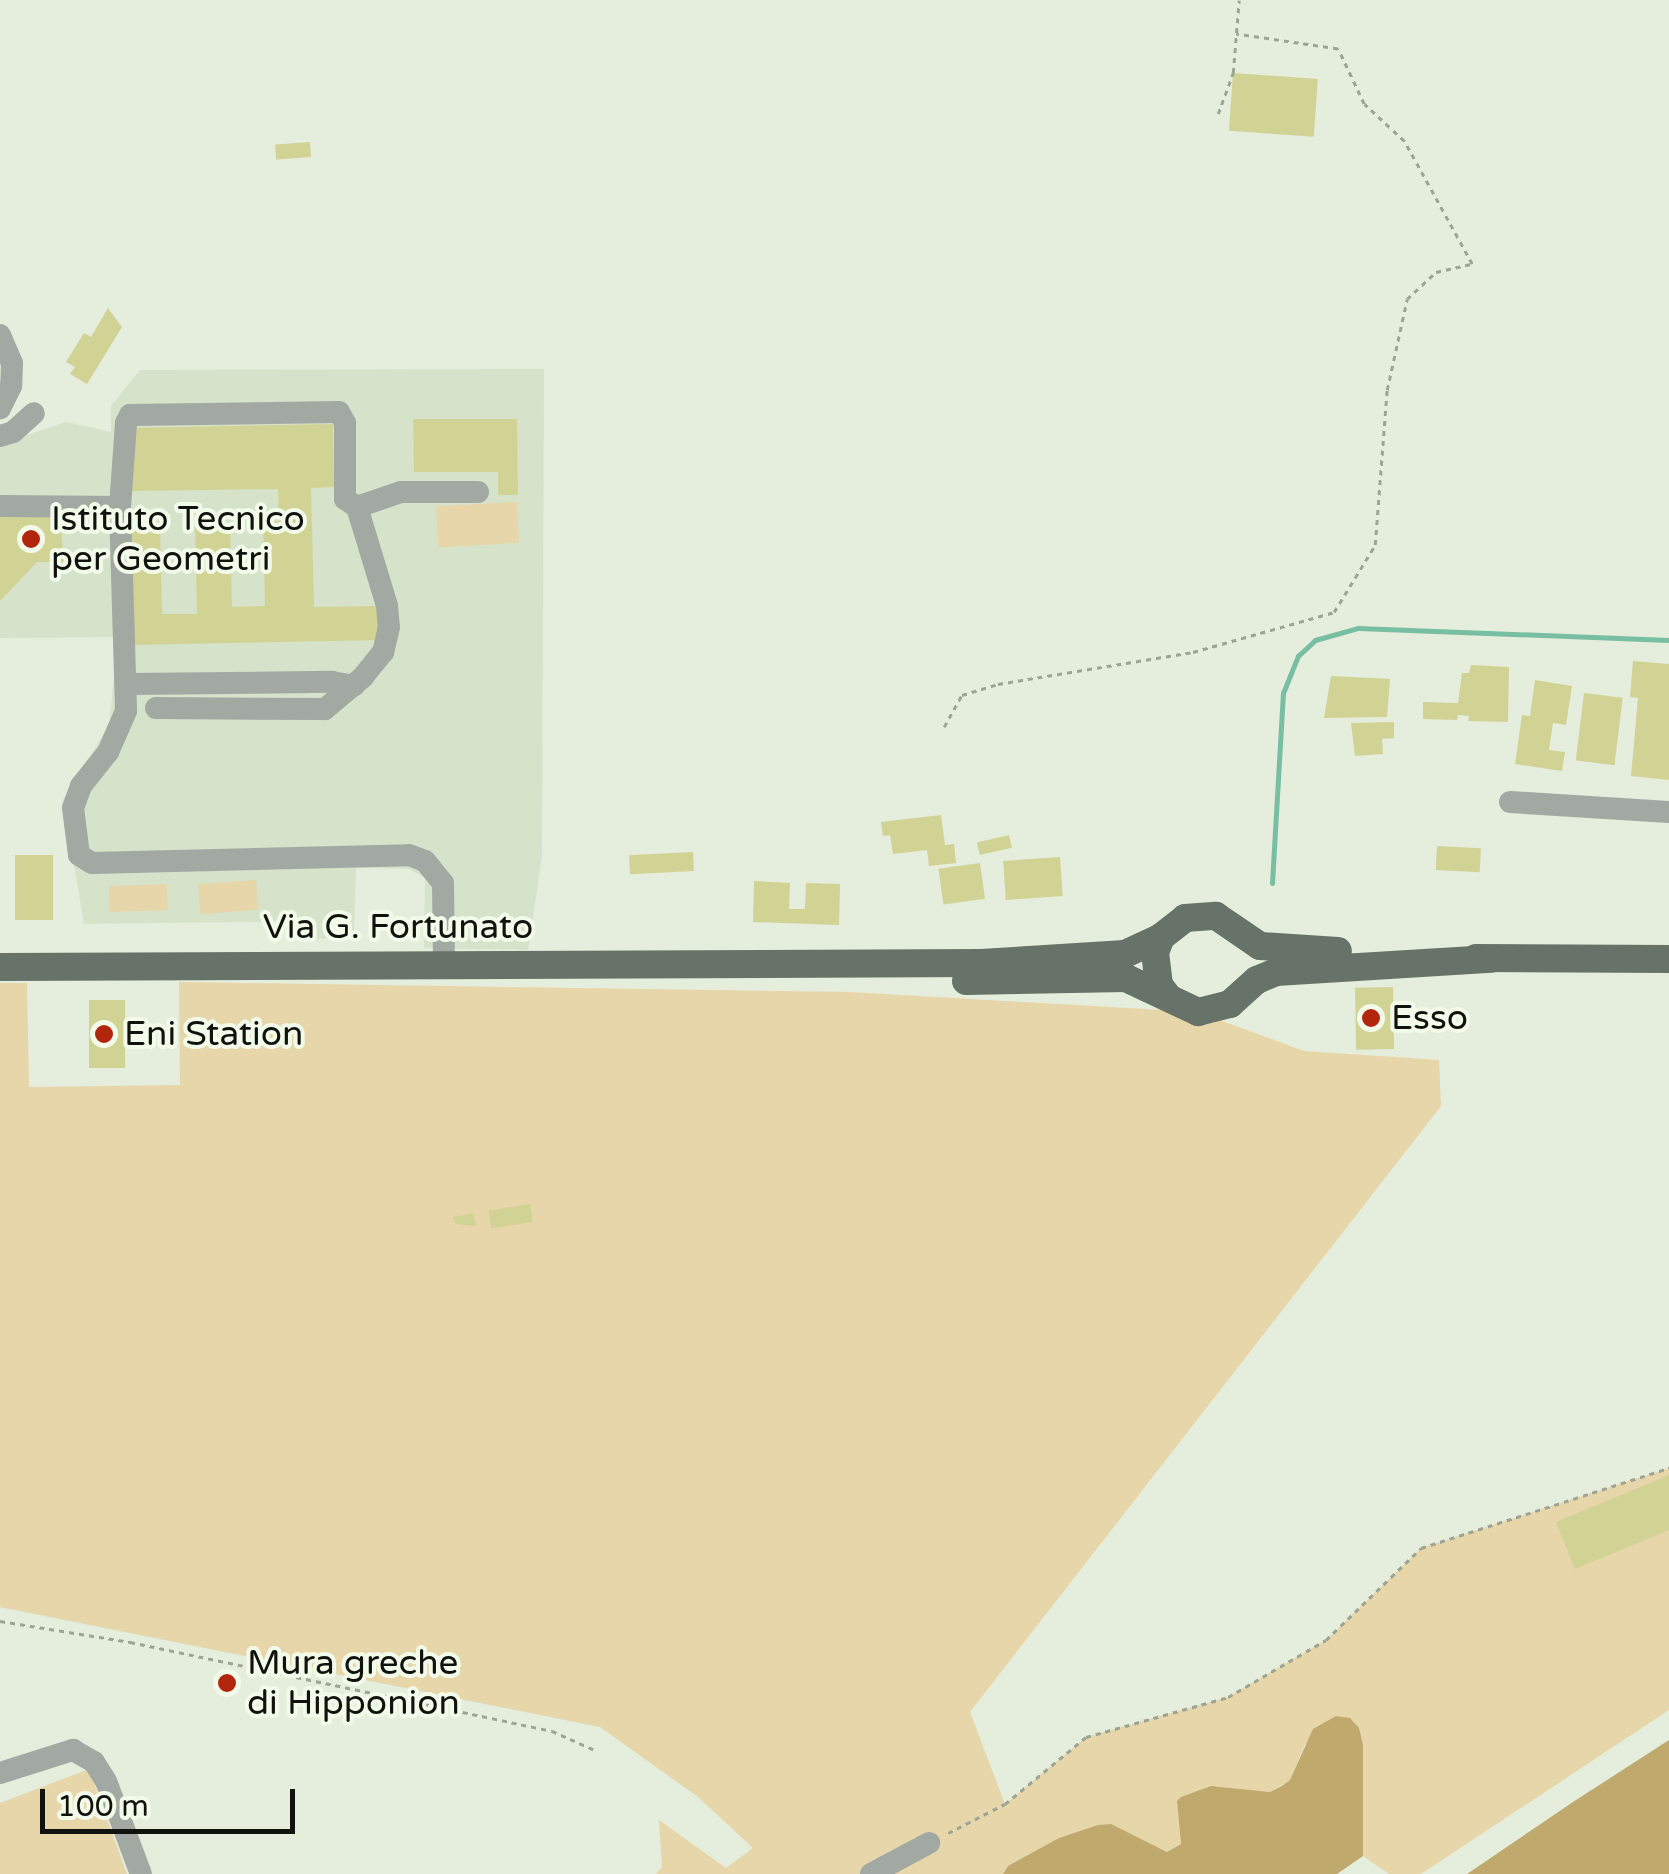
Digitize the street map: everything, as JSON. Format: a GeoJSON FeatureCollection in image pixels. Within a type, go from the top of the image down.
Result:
{"type":"FeatureCollection","features":[{"type":"Feature","properties":{"kind":"main road"},"geometry":{"type":"LineString","coordinates":[[796,966],[1125,954],[1201,914],[1230,923],[1260,946],[1289,950],[1491,959],[1669,959]]}},
{"type":"Feature","properties":{"kind":"main road"},"geometry":{"type":"LineString","coordinates":[[1242,934],[1252,964],[1242,993]]}},
{"type":"Feature","properties":{"kind":"main road"},"geometry":{"type":"LineString","coordinates":[[1162,937],[1154,969],[1169,998]]}},
{"type":"Feature","properties":{"kind":"main road"},"geometry":{"type":"LineString","coordinates":[[796,966],[904,981],[1126,978],[1182,1008],[1215,1011],[1276,972],[1491,959]]}},
{"type":"Feature","properties":{"kind":"main road","name":"Via G. Fortunato"},"geometry":{"type":"LineString","coordinates":[[0,967],[796,966]]}},
{"type":"Feature","properties":{"kind":"street"},"geometry":{"type":"LineString","coordinates":[[0,334],[12,363],[11,386],[0,409]]}},
{"type":"Feature","properties":{"kind":"street"},"geometry":{"type":"LineString","coordinates":[[156,708],[325,709],[354,686],[384,652],[390,627],[388,606],[357,507],[346,499],[345,423],[339,412],[130,416],[126,423],[120,507],[128,684],[120,730],[81,786],[74,808],[80,855],[92,863],[408,855],[425,861],[444,882],[444,964]]}},
{"type":"Feature","properties":{"kind":"street"},"geometry":{"type":"LineString","coordinates":[[0,436],[13,432],[34,413]]}},
{"type":"Feature","properties":{"kind":"street"},"geometry":{"type":"LineString","coordinates":[[357,507],[401,492],[478,492]]}},
{"type":"Feature","properties":{"kind":"street"},"geometry":{"type":"LineString","coordinates":[[0,506],[120,507]]}},
{"type":"Feature","properties":{"kind":"street"},"geometry":{"type":"LineString","coordinates":[[128,684],[332,682],[354,686]]}},
{"type":"Feature","properties":{"kind":"street"},"geometry":{"type":"LineString","coordinates":[[1510,802],[1669,812]]}},
{"type":"Feature","properties":{"kind":"street"},"geometry":{"type":"LineString","coordinates":[[0,1773],[73,1750],[94,1762],[106,1780],[141,1874]]}},
{"type":"Feature","properties":{"kind":"street"},"geometry":{"type":"LineString","coordinates":[[870,1874],[929,1843]]}},
{"type":"Feature","properties":{"kind":"path"},"geometry":{"type":"LineString","coordinates":[[1218,114],[1233,72],[1239,0]]}},
{"type":"Feature","properties":{"kind":"path"},"geometry":{"type":"LineString","coordinates":[[944,727],[962,696],[998,684],[1193,652],[1334,612],[1375,545],[1386,390],[1407,299],[1436,272],[1472,264],[1404,141],[1364,104],[1338,49],[1236,34]]}},
{"type":"Feature","properties":{"kind":"path"},"geometry":{"type":"LineString","coordinates":[[929,1843],[1004,1804],[1086,1737],[1228,1698],[1326,1640],[1421,1548],[1669,1468]]}},
{"type":"Feature","properties":{"kind":"path"},"geometry":{"type":"LineString","coordinates":[[0,1621],[130,1642],[552,1732],[597,1751]]}},
{"type":"Feature","properties":{"kind":"shaded area"},"geometry":{"type":"Polygon","coordinates":[[[544,369],[542,856],[528,950],[424,948],[425,878],[409,869],[356,868],[354,937],[306,939],[303,921],[84,924],[63,800],[109,725],[118,637],[0,638],[0,444],[66,422],[111,432],[111,406],[140,370],[544,369]]]}},
{"type":"Feature","properties":{"kind":"shaded area"},"geometry":{"type":"Polygon","coordinates":[[[517,502],[519,543],[438,547],[436,506],[517,502]]]}},
{"type":"Feature","properties":{"kind":"shaded area"},"geometry":{"type":"Polygon","coordinates":[[[256,880],[258,910],[200,914],[198,884],[256,880]]]}},
{"type":"Feature","properties":{"kind":"shaded area"},"geometry":{"type":"Polygon","coordinates":[[[167,884],[168,910],[110,912],[109,886],[167,884]]]}},
{"type":"Feature","properties":{"kind":"shaded area"},"geometry":{"type":"Polygon","coordinates":[[[179,982],[849,992],[1198,1012],[1304,1051],[1439,1060],[1441,1106],[970,1712],[1005,1804],[1086,1737],[1228,1697],[1326,1640],[1421,1548],[1669,1468],[1669,1710],[1421,1874],[1389,1874],[1363,1856],[1359,1728],[1305,1744],[1290,1781],[1270,1792],[1211,1786],[1177,1801],[1181,1844],[1167,1852],[1110,1824],[1060,1838],[1008,1866],[1003,1874],[656,1874],[662,1867],[659,1820],[726,1868],[753,1848],[698,1797],[600,1727],[0,1607],[0,983],[27,983],[29,1087],[180,1085],[179,982]]]}},
{"type":"Feature","properties":{"kind":"shaded area"},"geometry":{"type":"Polygon","coordinates":[[[1336,1716],[1350,1718],[1359,1728],[1363,1745],[1363,1856],[1337,1874],[1003,1874],[1008,1866],[1059,1838],[1098,1825],[1111,1824],[1167,1852],[1181,1844],[1177,1801],[1181,1797],[1211,1786],[1270,1792],[1282,1786],[1290,1780],[1313,1729],[1336,1716]]]}},
{"type":"Feature","properties":{"kind":"shaded area"},"geometry":{"type":"Polygon","coordinates":[[[1669,1740],[1669,1874],[1467,1874],[1573,1802],[1669,1740]]]}},
{"type":"Feature","properties":{"kind":"shaded area"},"geometry":{"type":"Polygon","coordinates":[[[89,1769],[127,1874],[0,1874],[0,1803],[89,1769]]]}},
{"type":"Feature","properties":{"kind":"building"},"geometry":{"type":"Polygon","coordinates":[[[1233,73],[1318,79],[1314,137],[1229,131],[1233,73]]]}},
{"type":"Feature","properties":{"kind":"building"},"geometry":{"type":"Polygon","coordinates":[[[310,142],[311,157],[276,159],[275,144],[310,142]]]}},
{"type":"Feature","properties":{"kind":"building"},"geometry":{"type":"Polygon","coordinates":[[[108,308],[122,327],[87,384],[70,374],[75,367],[66,362],[84,333],[91,337],[108,308]]]}},
{"type":"Feature","properties":{"kind":"building"},"geometry":{"type":"Polygon","coordinates":[[[413,419],[517,419],[518,495],[498,495],[498,472],[414,472],[413,419]]]}},
{"type":"Feature","properties":{"kind":"building"},"geometry":{"type":"Polygon","coordinates":[[[333,424],[334,487],[311,488],[314,607],[381,606],[382,640],[130,645],[127,526],[160,525],[162,614],[197,614],[195,525],[230,525],[232,607],[265,606],[263,521],[279,521],[278,489],[132,491],[131,428],[333,424]]]}},
{"type":"Feature","properties":{"kind":"building","name":"Istituto Tecnico per Geometri"},"geometry":{"type":"Polygon","coordinates":[[[61,515],[63,562],[37,562],[0,601],[0,517],[61,515]]]}},
{"type":"Feature","properties":{"kind":"building"},"geometry":{"type":"Polygon","coordinates":[[[1633,661],[1669,664],[1669,780],[1631,776],[1638,698],[1630,697],[1633,661]]]}},
{"type":"Feature","properties":{"kind":"building"},"geometry":{"type":"Polygon","coordinates":[[[1471,665],[1509,667],[1508,722],[1468,721],[1469,716],[1458,715],[1457,720],[1423,719],[1423,702],[1458,703],[1462,673],[1469,673],[1471,665]]]}},
{"type":"Feature","properties":{"kind":"building"},"geometry":{"type":"Polygon","coordinates":[[[1331,676],[1390,679],[1387,717],[1324,718],[1331,676]]]}},
{"type":"Feature","properties":{"kind":"building"},"geometry":{"type":"Polygon","coordinates":[[[1535,680],[1572,686],[1566,725],[1553,723],[1549,750],[1565,752],[1562,771],[1515,764],[1522,715],[1530,716],[1535,680]]]}},
{"type":"Feature","properties":{"kind":"building"},"geometry":{"type":"Polygon","coordinates":[[[1584,693],[1623,698],[1614,765],[1576,760],[1584,693]]]}},
{"type":"Feature","properties":{"kind":"building"},"geometry":{"type":"Polygon","coordinates":[[[1394,722],[1394,738],[1382,739],[1383,754],[1355,756],[1351,723],[1394,722]]]}},
{"type":"Feature","properties":{"kind":"building"},"geometry":{"type":"Polygon","coordinates":[[[941,815],[945,845],[954,844],[956,863],[929,866],[927,850],[893,854],[890,835],[883,836],[881,822],[941,815]]]}},
{"type":"Feature","properties":{"kind":"building"},"geometry":{"type":"Polygon","coordinates":[[[1009,835],[1012,848],[980,855],[977,842],[1009,835]]]}},
{"type":"Feature","properties":{"kind":"building"},"geometry":{"type":"Polygon","coordinates":[[[1437,846],[1481,848],[1480,872],[1436,870],[1437,846]]]}},
{"type":"Feature","properties":{"kind":"building"},"geometry":{"type":"Polygon","coordinates":[[[693,852],[694,871],[630,874],[629,855],[693,852]]]}},
{"type":"Feature","properties":{"kind":"building"},"geometry":{"type":"Polygon","coordinates":[[[15,855],[53,855],[53,920],[15,920],[15,855]]]}},
{"type":"Feature","properties":{"kind":"building"},"geometry":{"type":"Polygon","coordinates":[[[1060,857],[1063,896],[1006,900],[1003,861],[1060,857]]]}},
{"type":"Feature","properties":{"kind":"building"},"geometry":{"type":"Polygon","coordinates":[[[980,863],[985,899],[943,904],[938,869],[980,863]]]}},
{"type":"Feature","properties":{"kind":"building"},"geometry":{"type":"Polygon","coordinates":[[[754,881],[790,883],[789,909],[805,909],[806,883],[840,884],[839,925],[753,922],[754,881]]]}},
{"type":"Feature","properties":{"kind":"building"},"geometry":{"type":"Polygon","coordinates":[[[1393,987],[1394,1049],[1356,1050],[1355,988],[1393,987]]]}},
{"type":"Feature","properties":{"kind":"building"},"geometry":{"type":"Polygon","coordinates":[[[89,1000],[125,1000],[125,1068],[89,1068],[89,1000]]]}},
{"type":"Feature","properties":{"kind":"building"},"geometry":{"type":"Polygon","coordinates":[[[530,1204],[533,1222],[491,1228],[489,1211],[530,1204]]]}},
{"type":"Feature","properties":{"kind":"building"},"geometry":{"type":"Polygon","coordinates":[[[473,1213],[476,1226],[455,1224],[453,1217],[473,1213]]]}},
{"type":"Feature","properties":{"kind":"building"},"geometry":{"type":"Polygon","coordinates":[[[1669,1475],[1669,1530],[1575,1569],[1556,1522],[1669,1475]]]}},
{"type":"Feature","properties":{"kind":"waterway"},"geometry":{"type":"LineString","coordinates":[[1272,883],[1283,693],[1298,656],[1315,640],[1358,628],[1669,640]]}},
{"type":"Feature","properties":{"kind":"place","name":"Istituto Tecnico per Geometri"},"geometry":{"type":"Point","coordinates":[31,539]}},
{"type":"Feature","properties":{"kind":"place","name":"Esso"},"geometry":{"type":"Point","coordinates":[1371,1018]}},
{"type":"Feature","properties":{"kind":"place","name":"Eni Station"},"geometry":{"type":"Point","coordinates":[104,1034]}},
{"type":"Feature","properties":{"kind":"place","name":"Mura greche di Hipponion"},"geometry":{"type":"Point","coordinates":[227,1683]}}]}
